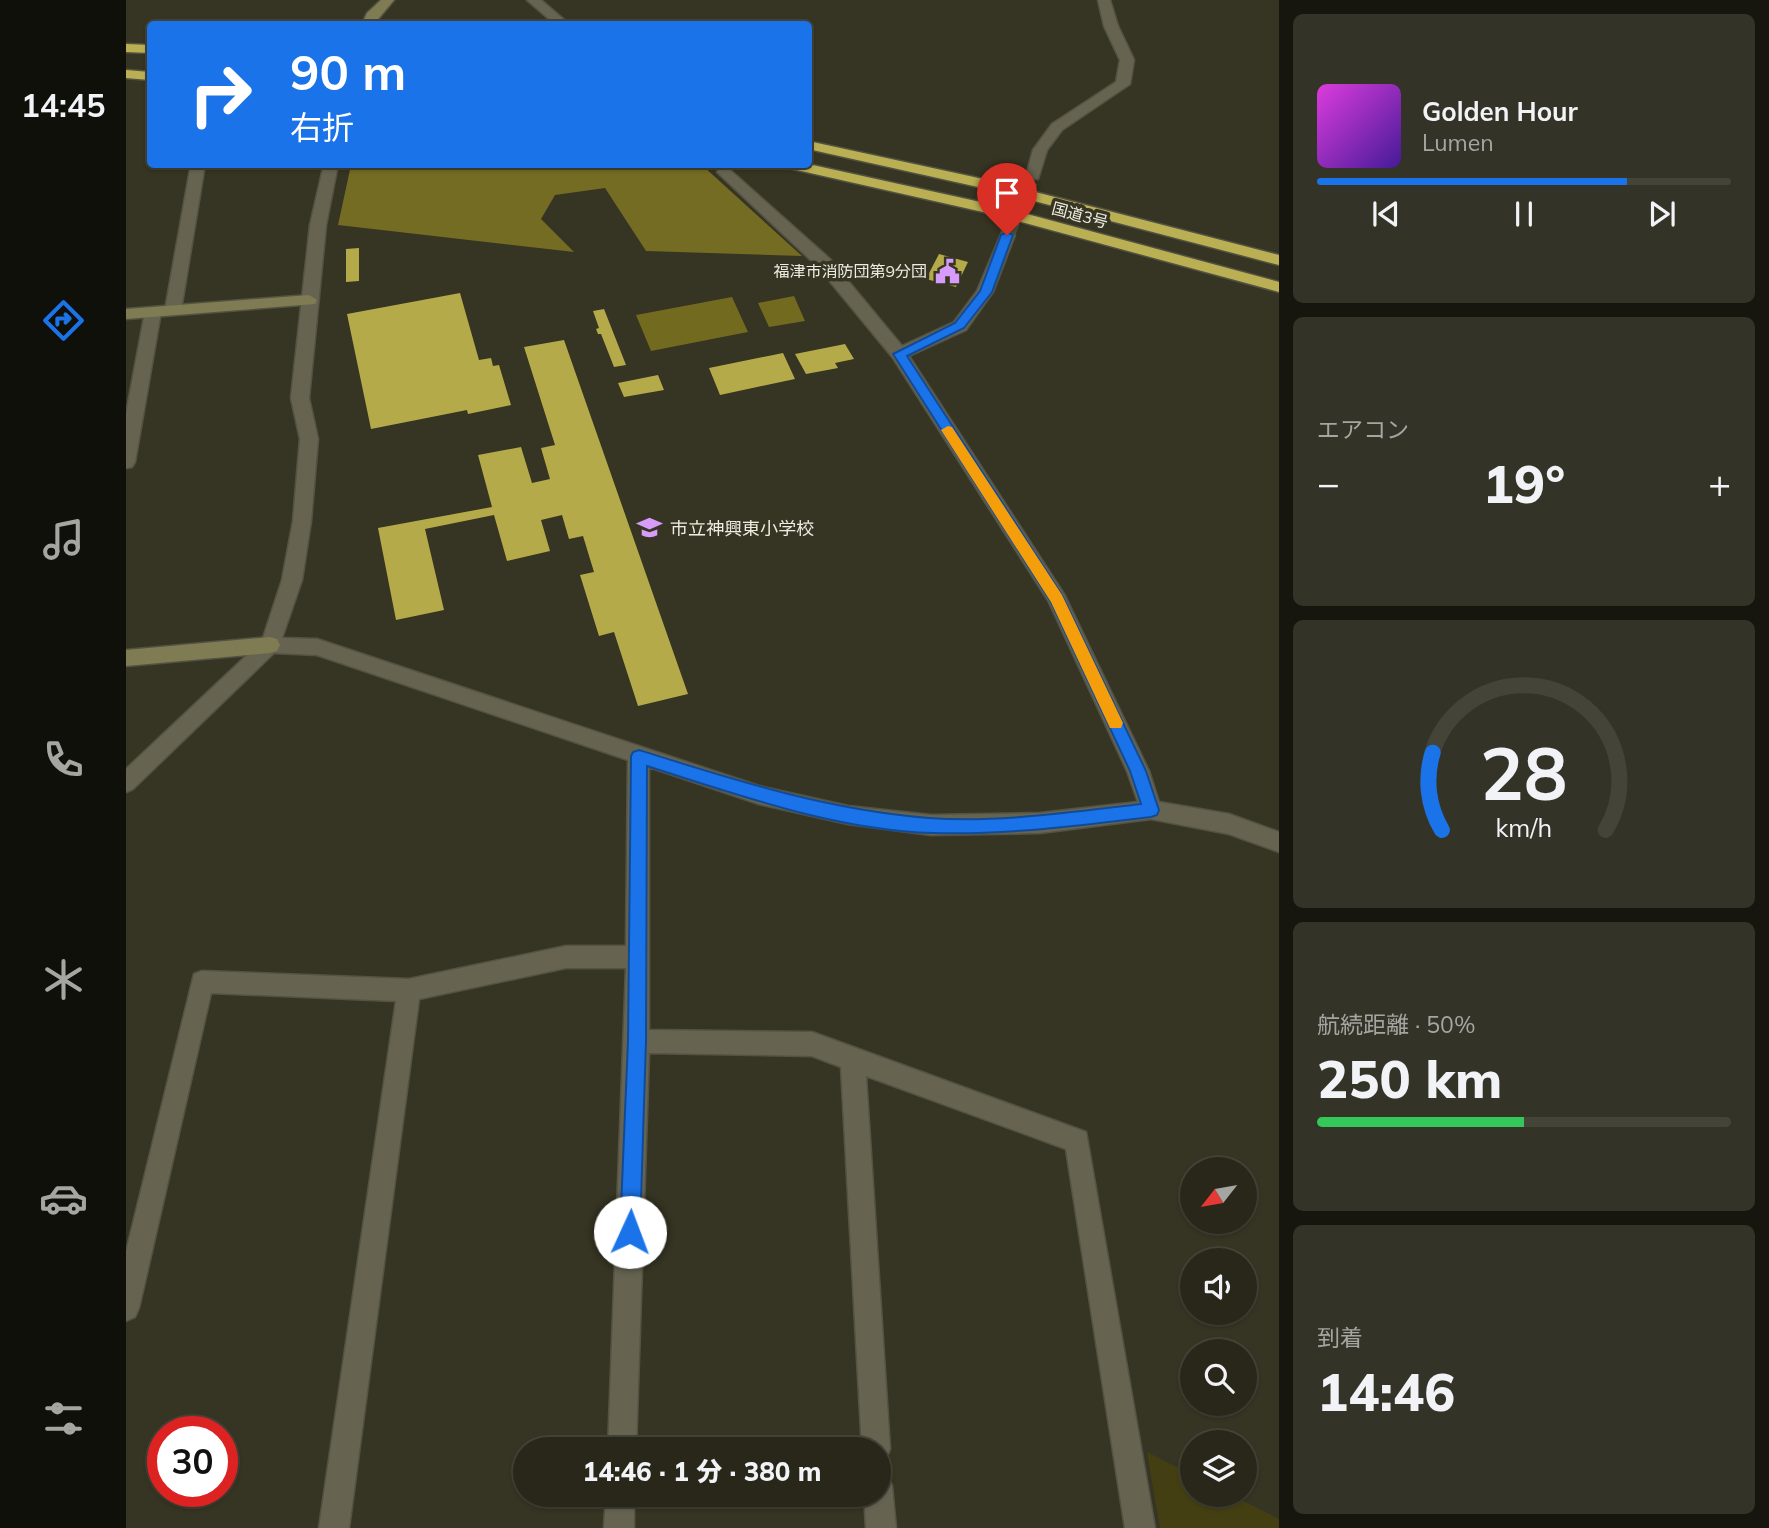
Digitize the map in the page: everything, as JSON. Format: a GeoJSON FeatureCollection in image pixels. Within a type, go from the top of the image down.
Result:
{"type":"FeatureCollection","features":[{"type":"Feature","properties":{"kind":"highway"},"geometry":{"type":"LineString","coordinates":[[126,48],[147,49]]}},
{"type":"Feature","properties":{"kind":"highway"},"geometry":{"type":"LineString","coordinates":[[126,74],[147,76]]}},
{"type":"Feature","properties":{"kind":"highway","name":"国道3号"},"geometry":{"type":"LineString","coordinates":[[812,146],[997,187],[1279,260]]}},
{"type":"Feature","properties":{"kind":"highway","name":"国道3号"},"geometry":{"type":"LineString","coordinates":[[806,168],[994,210],[1279,287]]}},
{"type":"Feature","properties":{"kind":"street"},"geometry":{"type":"LineString","coordinates":[[370,21],[388,0]]}},
{"type":"Feature","properties":{"kind":"street"},"geometry":{"type":"LineString","coordinates":[[533,0],[558,21]]}},
{"type":"Feature","properties":{"kind":"street"},"geometry":{"type":"LineString","coordinates":[[1033,176],[1040,150],[1057,127],[1123,84],[1127,60],[1111,26],[1104,0]]}},
{"type":"Feature","properties":{"kind":"street"},"geometry":{"type":"LineString","coordinates":[[173,310],[197,168]]}},
{"type":"Feature","properties":{"kind":"street"},"geometry":{"type":"LineString","coordinates":[[126,783],[270,645],[292,580],[302,521],[309,439],[300,398],[309,300],[318,225],[330,168]]}},
{"type":"Feature","properties":{"kind":"street"},"geometry":{"type":"LineString","coordinates":[[724,172],[824,262],[899,354],[1057,599],[1138,771],[1151,810]]}},
{"type":"Feature","properties":{"kind":"street"},"geometry":{"type":"LineString","coordinates":[[899,354],[960,326],[985,292],[1007,235]]}},
{"type":"Feature","properties":{"kind":"street"},"geometry":{"type":"LineString","coordinates":[[126,314],[309,300]]}},
{"type":"Feature","properties":{"kind":"street"},"geometry":{"type":"LineString","coordinates":[[126,462],[153,312]]}},
{"type":"Feature","properties":{"kind":"street"},"geometry":{"type":"LineString","coordinates":[[126,658],[270,645],[317,647],[759,795],[848,816],[931,825],[1040,823],[1151,810],[1229,824],[1279,842]]}},
{"type":"Feature","properties":{"kind":"street"},"geometry":{"type":"LineString","coordinates":[[622,1437],[637,1041],[639,756]]}},
{"type":"Feature","properties":{"kind":"street"},"geometry":{"type":"LineString","coordinates":[[126,1308],[202,982],[408,990],[566,957],[636,957]]}},
{"type":"Feature","properties":{"kind":"street"},"geometry":{"type":"LineString","coordinates":[[334,1528],[408,990]]}},
{"type":"Feature","properties":{"kind":"street"},"geometry":{"type":"LineString","coordinates":[[637,1041],[812,1044],[1077,1141],[1140,1528]]}},
{"type":"Feature","properties":{"kind":"street"},"geometry":{"type":"LineString","coordinates":[[853,1060],[875,1437]]}},
{"type":"Feature","properties":{"kind":"street"},"geometry":{"type":"LineString","coordinates":[[619,1528],[620,1507]]}},
{"type":"Feature","properties":{"kind":"street"},"geometry":{"type":"LineString","coordinates":[[880,1507],[881,1528]]}},
{"type":"Feature","properties":{"kind":"shaded area"},"geometry":{"type":"Polygon","coordinates":[[[350,168],[705,168],[802,256],[646,251],[605,188],[555,195],[541,219],[574,252],[338,225],[350,168]]]}},
{"type":"Feature","properties":{"kind":"shaded area"},"geometry":{"type":"Polygon","coordinates":[[[794,296],[805,321],[769,327],[758,303],[794,296]]]}},
{"type":"Feature","properties":{"kind":"shaded area"},"geometry":{"type":"Polygon","coordinates":[[[732,297],[748,332],[651,351],[636,315],[732,297]]]}},
{"type":"Feature","properties":{"kind":"shaded area"},"geometry":{"type":"Polygon","coordinates":[[[1147,1452],[1180,1469],[1180,1507],[1255,1507],[1279,1519],[1279,1528],[1160,1528],[1147,1452]]]}},
{"type":"Feature","properties":{"kind":"building"},"geometry":{"type":"Polygon","coordinates":[[[359,248],[359,281],[346,282],[346,249],[359,248]]]}},
{"type":"Feature","properties":{"kind":"building","name":"福津市消防団第9分団"},"geometry":{"type":"Polygon","coordinates":[[[939,254],[968,262],[956,287],[926,279],[939,254]]]}},
{"type":"Feature","properties":{"kind":"building"},"geometry":{"type":"Polygon","coordinates":[[[460,293],[479,360],[491,358],[493,366],[499,365],[511,405],[468,414],[467,410],[371,429],[347,314],[460,293]]]}},
{"type":"Feature","properties":{"kind":"building"},"geometry":{"type":"Polygon","coordinates":[[[604,309],[626,365],[614,367],[601,334],[598,334],[596,329],[599,328],[593,311],[604,309]]]}},
{"type":"Feature","properties":{"kind":"building"},"geometry":{"type":"Polygon","coordinates":[[[564,340],[688,694],[638,706],[614,632],[599,636],[580,575],[594,572],[583,536],[569,539],[562,515],[541,520],[550,551],[507,561],[494,515],[425,529],[444,610],[396,620],[378,528],[492,507],[478,455],[521,447],[532,483],[550,479],[541,448],[555,445],[524,347],[564,340]]]}},
{"type":"Feature","properties":{"kind":"building"},"geometry":{"type":"Polygon","coordinates":[[[845,344],[854,359],[835,363],[838,368],[806,374],[795,354],[845,344]]]}},
{"type":"Feature","properties":{"kind":"building"},"geometry":{"type":"Polygon","coordinates":[[[783,353],[795,379],[720,395],[709,368],[783,353]]]}},
{"type":"Feature","properties":{"kind":"building"},"geometry":{"type":"Polygon","coordinates":[[[658,375],[664,390],[624,397],[618,383],[658,375]]]}},
{"type":"Feature","properties":{"kind":"tunnel"},"geometry":{"type":"LineString","coordinates":[[1007,235],[1033,176]]}},
{"type":"Feature","properties":{"kind":"slow traffic"},"geometry":{"type":"LineString","coordinates":[[948,430],[1057,599],[1115,723]]}},
{"type":"Feature","properties":{"kind":"place","name":"福津市消防団第9分団"},"geometry":{"type":"Point","coordinates":[947,271]}},
{"type":"Feature","properties":{"kind":"place","name":"市立神興東小学校"},"geometry":{"type":"Point","coordinates":[650,528]}},
{"type":"Feature","properties":{"kind":"route"},"geometry":{"type":"LineString","coordinates":[[630,1232],[637,1041],[639,756],[759,795],[848,816],[931,825],[1040,823],[1151,810],[1138,771],[1057,599],[899,354],[960,326],[985,292],[1007,235]]}}]}
